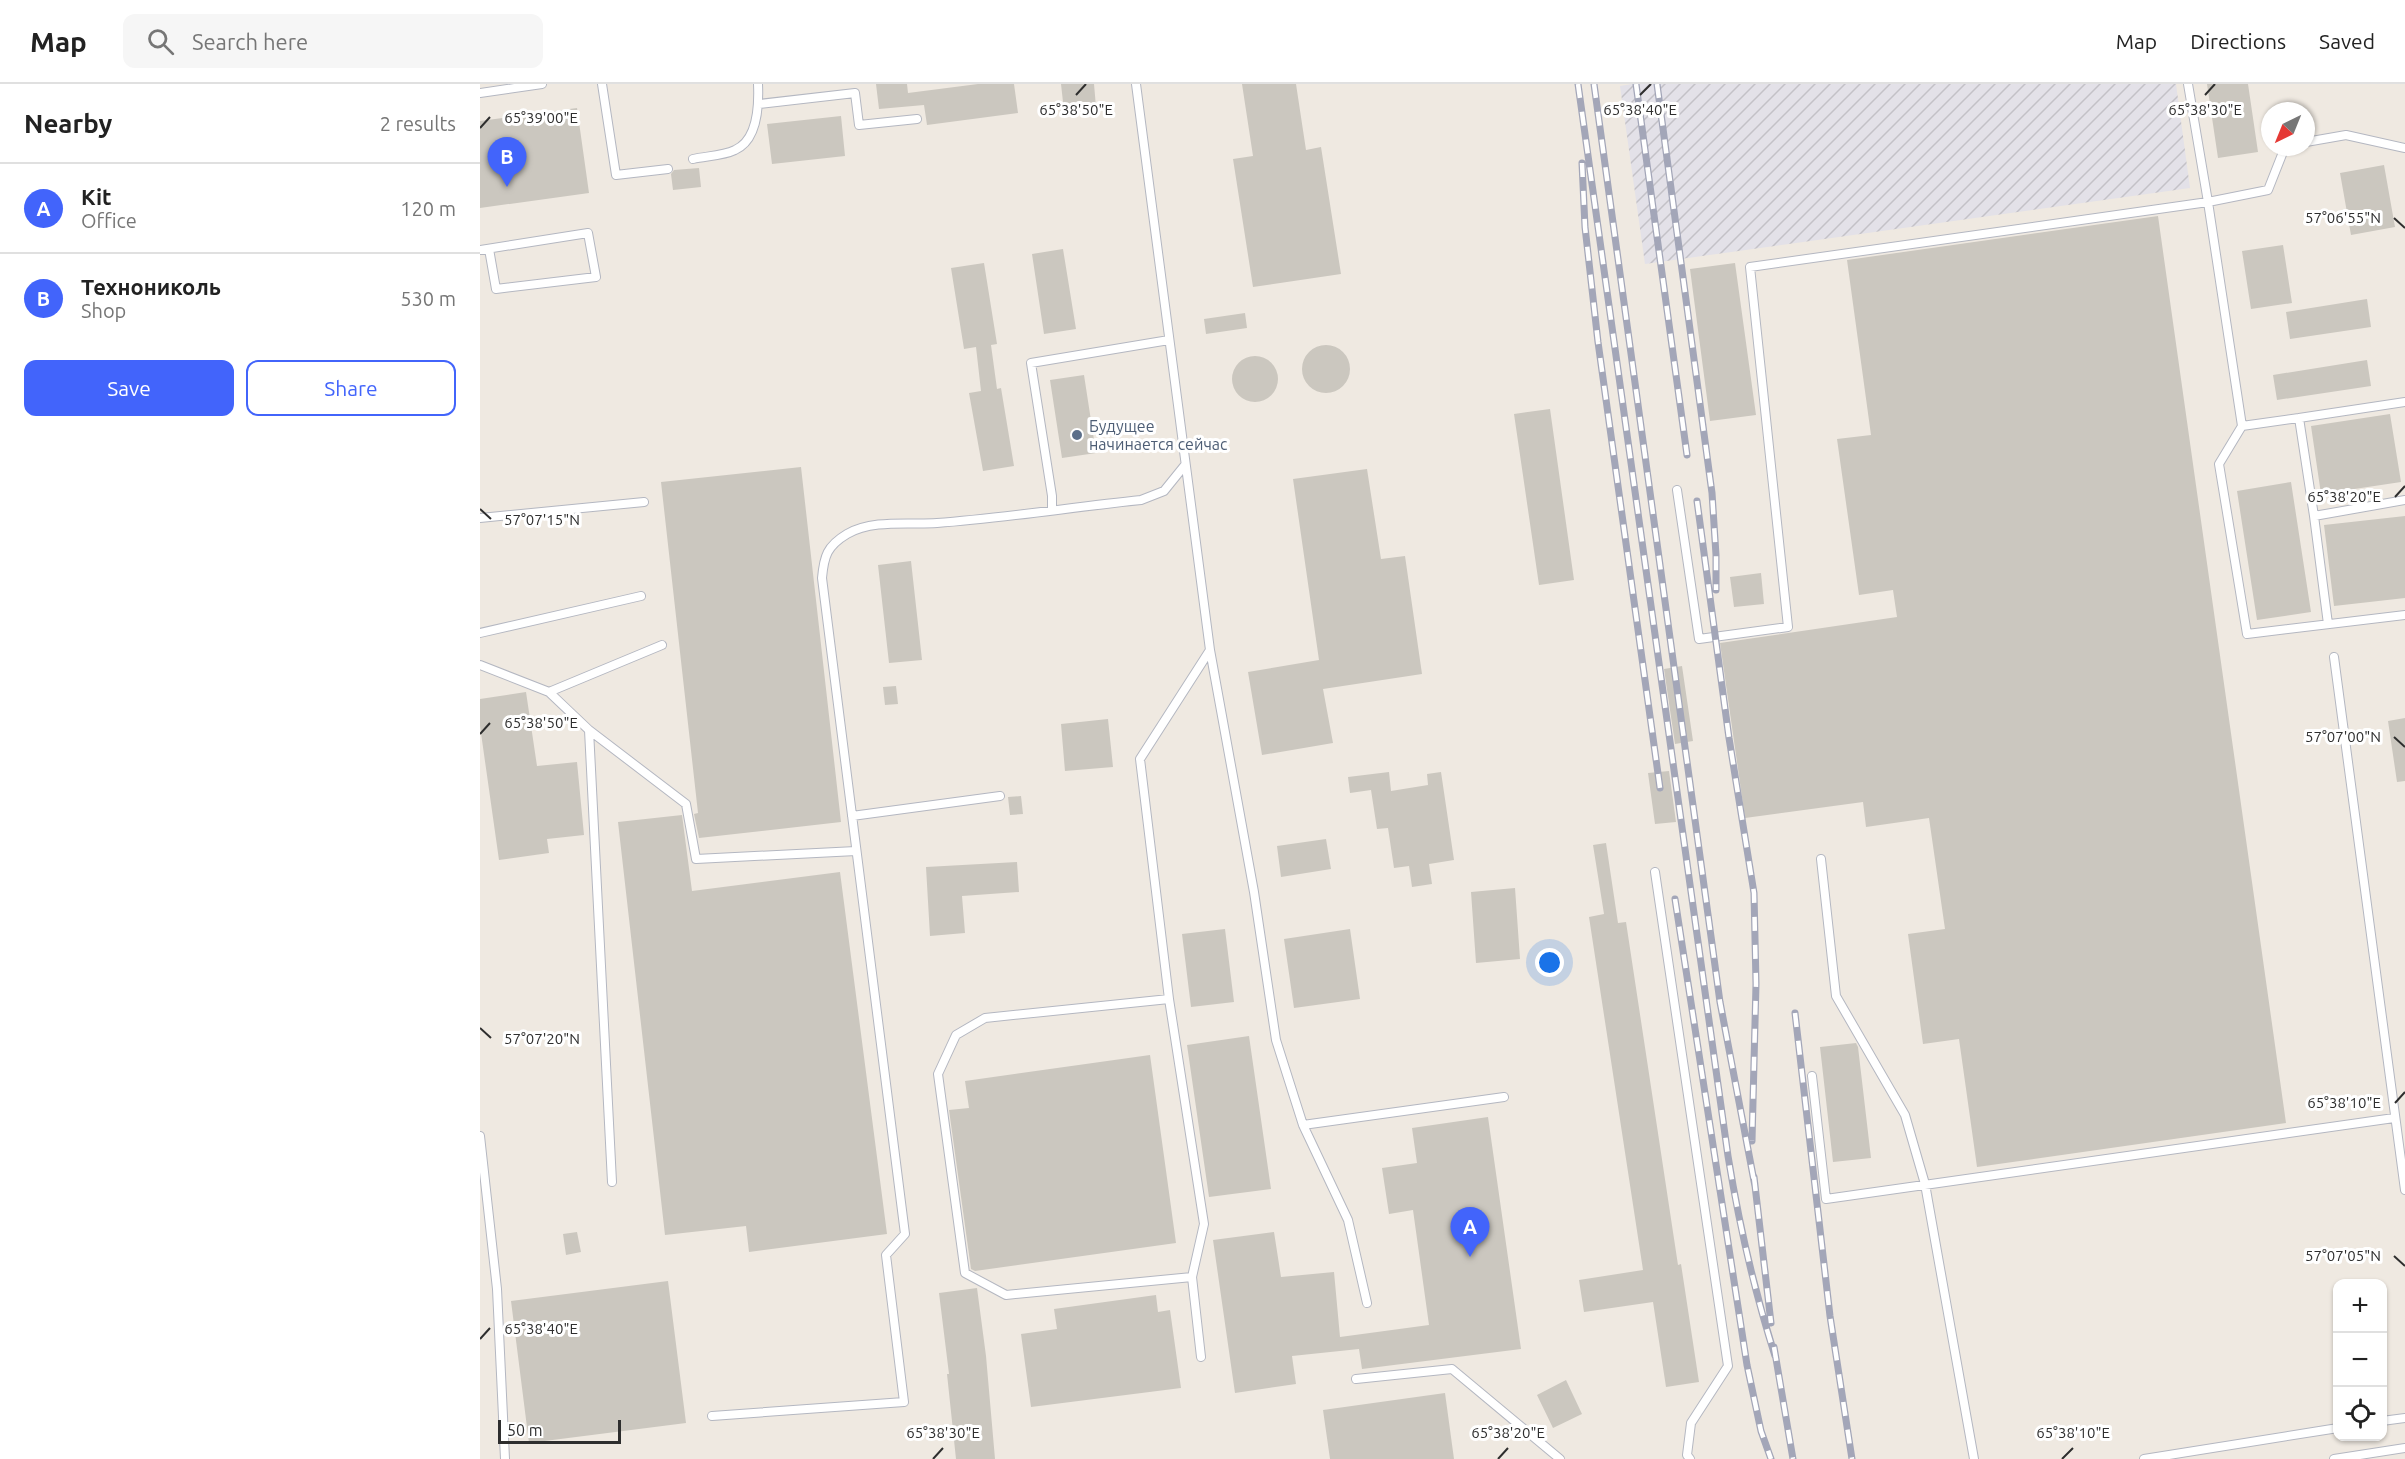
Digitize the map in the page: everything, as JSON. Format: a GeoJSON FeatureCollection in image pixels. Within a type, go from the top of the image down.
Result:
{"type":"FeatureCollection","features":[{"type":"Feature","properties":{"kind":"lane"},"geometry":{"type":"LineString","coordinates":[[480,93],[542,84]]}},
{"type":"Feature","properties":{"kind":"lane"},"geometry":{"type":"LineString","coordinates":[[602,84],[616,176],[668,168]]}},
{"type":"Feature","properties":{"kind":"lane"},"geometry":{"type":"LineString","coordinates":[[693,159],[735,150],[750,137],[759,104],[758,84]]}},
{"type":"Feature","properties":{"kind":"lane"},"geometry":{"type":"LineString","coordinates":[[1136,84],[1210,650],[1254,892],[1276,1040],[1304,1125],[1348,1220],[1367,1303]]}},
{"type":"Feature","properties":{"kind":"lane"},"geometry":{"type":"LineString","coordinates":[[2188,84],[2242,426],[2219,464],[2247,634],[2405,615]]}},
{"type":"Feature","properties":{"kind":"lane"},"geometry":{"type":"LineString","coordinates":[[759,104],[855,93],[859,125],[917,119]]}},
{"type":"Feature","properties":{"kind":"lane"},"geometry":{"type":"LineString","coordinates":[[2315,140],[2346,135],[2405,148]]}},
{"type":"Feature","properties":{"kind":"lane"},"geometry":{"type":"LineString","coordinates":[[1677,490],[1699,639],[1788,627],[1750,267],[2208,201],[2268,190],[2281,156]]}},
{"type":"Feature","properties":{"kind":"lane"},"geometry":{"type":"LineString","coordinates":[[588,233],[596,278],[496,289],[484,250],[588,233]]}},
{"type":"Feature","properties":{"kind":"lane"},"geometry":{"type":"LineString","coordinates":[[1052,510],[1032,363],[1169,340]]}},
{"type":"Feature","properties":{"kind":"lane"},"geometry":{"type":"LineString","coordinates":[[2242,426],[2405,402]]}},
{"type":"Feature","properties":{"kind":"lane"},"geometry":{"type":"LineString","coordinates":[[2299,418],[2328,624]]}},
{"type":"Feature","properties":{"kind":"lane"},"geometry":{"type":"LineString","coordinates":[[712,1416],[904,1402],[886,1255],[905,1234],[822,579],[824,556],[835,542],[850,532],[875,526],[938,523],[1141,500],[1164,491],[1185,465]]}},
{"type":"Feature","properties":{"kind":"lane"},"geometry":{"type":"LineString","coordinates":[[2314,516],[2405,500]]}},
{"type":"Feature","properties":{"kind":"lane"},"geometry":{"type":"LineString","coordinates":[[480,518],[644,502]]}},
{"type":"Feature","properties":{"kind":"lane"},"geometry":{"type":"LineString","coordinates":[[480,633],[641,596]]}},
{"type":"Feature","properties":{"kind":"lane"},"geometry":{"type":"LineString","coordinates":[[549,692],[662,645]]}},
{"type":"Feature","properties":{"kind":"lane"},"geometry":{"type":"LineString","coordinates":[[1201,1357],[1192,1277],[1204,1224],[1168,999],[1140,759],[1210,650]]}},
{"type":"Feature","properties":{"kind":"lane"},"geometry":{"type":"LineString","coordinates":[[2334,657],[2405,1190]]}},
{"type":"Feature","properties":{"kind":"lane"},"geometry":{"type":"LineString","coordinates":[[480,664],[549,692],[589,730],[686,804],[696,859],[856,851]]}},
{"type":"Feature","properties":{"kind":"lane"},"geometry":{"type":"LineString","coordinates":[[589,730],[612,1182]]}},
{"type":"Feature","properties":{"kind":"lane"},"geometry":{"type":"LineString","coordinates":[[852,816],[1000,796]]}},
{"type":"Feature","properties":{"kind":"lane"},"geometry":{"type":"LineString","coordinates":[[1821,859],[1836,996],[1905,1115],[1925,1184],[1974,1459]]}},
{"type":"Feature","properties":{"kind":"lane"},"geometry":{"type":"LineString","coordinates":[[1655,872],[1728,1366],[1691,1424],[1688,1455],[1690,1459]]}},
{"type":"Feature","properties":{"kind":"lane"},"geometry":{"type":"LineString","coordinates":[[1168,999],[984,1018],[956,1035],[938,1074],[965,1273],[1006,1295],[1192,1277]]}},
{"type":"Feature","properties":{"kind":"lane"},"geometry":{"type":"LineString","coordinates":[[1812,1077],[1826,1199],[2394,1118]]}},
{"type":"Feature","properties":{"kind":"lane"},"geometry":{"type":"LineString","coordinates":[[1304,1125],[1504,1096]]}},
{"type":"Feature","properties":{"kind":"lane"},"geometry":{"type":"LineString","coordinates":[[480,1136],[497,1289],[505,1459]]}},
{"type":"Feature","properties":{"kind":"lane"},"geometry":{"type":"LineString","coordinates":[[1356,1379],[1452,1369],[1560,1459]]}},
{"type":"Feature","properties":{"kind":"lane"},"geometry":{"type":"LineString","coordinates":[[2387,1420],[2405,1418]]}},
{"type":"Feature","properties":{"kind":"lane"},"geometry":{"type":"LineString","coordinates":[[2144,1459],[2333,1429]]}},
{"type":"Feature","properties":{"kind":"lane"},"geometry":{"type":"LineString","coordinates":[[2334,1459],[2405,1448]]}},
{"type":"Feature","properties":{"kind":"shaded area"},"geometry":{"type":"Polygon","coordinates":[[[1632,84],[2176,84],[2190,188],[1645,264],[1620,86],[1632,84]]]}},
{"type":"Feature","properties":{"kind":"building"},"geometry":{"type":"Polygon","coordinates":[[[876,84],[907,84],[908,93],[978,84],[1014,84],[1018,113],[927,125],[924,105],[879,109],[876,84]]]}},
{"type":"Feature","properties":{"kind":"building"},"geometry":{"type":"Polygon","coordinates":[[[1061,84],[1094,84],[1096,107],[1064,111],[1061,84]]]}},
{"type":"Feature","properties":{"kind":"building"},"geometry":{"type":"Polygon","coordinates":[[[1242,84],[1296,84],[1306,150],[1321,147],[1341,274],[1253,287],[1233,159],[1253,156],[1242,84]]]}},
{"type":"Feature","properties":{"kind":"building"},"geometry":{"type":"Polygon","coordinates":[[[2207,84],[2248,84],[2258,152],[2218,158],[2207,84]]]}},
{"type":"Feature","properties":{"kind":"building"},"geometry":{"type":"Polygon","coordinates":[[[577,108],[589,193],[480,208],[480,121],[577,108]]]}},
{"type":"Feature","properties":{"kind":"building"},"geometry":{"type":"Polygon","coordinates":[[[841,116],[845,156],[772,164],[767,124],[841,116]]]}},
{"type":"Feature","properties":{"kind":"building"},"geometry":{"type":"Polygon","coordinates":[[[2384,165],[2395,227],[2351,235],[2340,173],[2384,165]]]}},
{"type":"Feature","properties":{"kind":"building"},"geometry":{"type":"Polygon","coordinates":[[[699,168],[701,187],[673,190],[671,174],[674,170],[699,168]]]}},
{"type":"Feature","properties":{"kind":"building"},"geometry":{"type":"Polygon","coordinates":[[[2158,216],[2286,1123],[1977,1167],[1959,1039],[1923,1044],[1908,934],[1945,929],[1929,818],[1866,827],[1863,802],[1745,818],[1720,643],[1897,617],[1893,590],[1859,595],[1837,439],[1871,435],[1847,260],[2158,216]]]}},
{"type":"Feature","properties":{"kind":"building"},"geometry":{"type":"Polygon","coordinates":[[[2283,245],[2292,303],[2251,309],[2242,251],[2283,245]]]}},
{"type":"Feature","properties":{"kind":"building"},"geometry":{"type":"Polygon","coordinates":[[[1063,249],[1076,329],[1044,334],[1032,254],[1063,249]]]}},
{"type":"Feature","properties":{"kind":"building"},"geometry":{"type":"Polygon","coordinates":[[[984,263],[997,344],[991,345],[997,389],[1001,388],[1014,466],[983,471],[969,393],[981,391],[976,347],[964,349],[951,268],[984,263]]]}},
{"type":"Feature","properties":{"kind":"building"},"geometry":{"type":"Polygon","coordinates":[[[1735,263],[1756,415],[1710,421],[1690,269],[1735,263]]]}},
{"type":"Feature","properties":{"kind":"building"},"geometry":{"type":"Polygon","coordinates":[[[2367,299],[2371,327],[2290,339],[2286,312],[2367,299]]]}},
{"type":"Feature","properties":{"kind":"building"},"geometry":{"type":"Polygon","coordinates":[[[1245,313],[1247,328],[1206,334],[1204,319],[1245,313]]]}},
{"type":"Feature","properties":{"kind":"building"},"geometry":{"type":"Polygon","coordinates":[[[1326,345],[1343,352],[1350,369],[1343,386],[1326,393],[1309,386],[1302,369],[1309,352],[1326,345]]]}},
{"type":"Feature","properties":{"kind":"building"},"geometry":{"type":"Polygon","coordinates":[[[1260,356],[1272,362],[1277,370],[1277,388],[1272,396],[1264,401],[1250,402],[1242,399],[1235,392],[1232,374],[1235,366],[1242,359],[1260,356]]]}},
{"type":"Feature","properties":{"kind":"building"},"geometry":{"type":"Polygon","coordinates":[[[2367,360],[2371,386],[2277,400],[2273,375],[2367,360]]]}},
{"type":"Feature","properties":{"kind":"building"},"geometry":{"type":"Polygon","coordinates":[[[1084,375],[1096,453],[1062,458],[1050,380],[1084,375]]]}},
{"type":"Feature","properties":{"kind":"building"},"geometry":{"type":"Polygon","coordinates":[[[1550,409],[1574,580],[1539,585],[1514,414],[1550,409]]]}},
{"type":"Feature","properties":{"kind":"building"},"geometry":{"type":"Polygon","coordinates":[[[2390,414],[2401,482],[2321,494],[2311,426],[2390,414]]]}},
{"type":"Feature","properties":{"kind":"building"},"geometry":{"type":"Polygon","coordinates":[[[801,467],[841,822],[699,838],[694,814],[698,813],[661,482],[801,467]]]}},
{"type":"Feature","properties":{"kind":"building"},"geometry":{"type":"Polygon","coordinates":[[[1367,469],[1381,559],[1405,556],[1422,674],[1323,689],[1333,743],[1262,755],[1248,672],[1319,660],[1293,479],[1367,469]]]}},
{"type":"Feature","properties":{"kind":"building"},"geometry":{"type":"Polygon","coordinates":[[[2291,482],[2311,612],[2257,620],[2237,491],[2291,482]]]}},
{"type":"Feature","properties":{"kind":"building"},"geometry":{"type":"Polygon","coordinates":[[[2405,516],[2405,598],[2334,606],[2324,525],[2405,516]]]}},
{"type":"Feature","properties":{"kind":"building"},"geometry":{"type":"Polygon","coordinates":[[[911,561],[922,660],[889,663],[878,565],[911,561]]]}},
{"type":"Feature","properties":{"kind":"building"},"geometry":{"type":"Polygon","coordinates":[[[1761,573],[1764,604],[1734,607],[1730,577],[1761,573]]]}},
{"type":"Feature","properties":{"kind":"building"},"geometry":{"type":"Polygon","coordinates":[[[1682,666],[1693,741],[1675,744],[1664,669],[1682,666]]]}},
{"type":"Feature","properties":{"kind":"building"},"geometry":{"type":"Polygon","coordinates":[[[896,686],[898,704],[885,705],[883,687],[896,686]]]}},
{"type":"Feature","properties":{"kind":"building"},"geometry":{"type":"Polygon","coordinates":[[[526,692],[537,766],[577,762],[584,835],[547,839],[549,853],[499,860],[480,726],[480,699],[526,692]]]}},
{"type":"Feature","properties":{"kind":"building"},"geometry":{"type":"Polygon","coordinates":[[[2405,718],[2405,781],[2397,782],[2388,721],[2405,718]]]}},
{"type":"Feature","properties":{"kind":"building"},"geometry":{"type":"Polygon","coordinates":[[[1108,719],[1113,767],[1065,771],[1061,724],[1108,719]]]}},
{"type":"Feature","properties":{"kind":"building"},"geometry":{"type":"Polygon","coordinates":[[[1669,771],[1676,822],[1655,824],[1648,773],[1669,771]]]}},
{"type":"Feature","properties":{"kind":"building"},"geometry":{"type":"Polygon","coordinates":[[[1389,772],[1391,791],[1428,785],[1427,774],[1441,772],[1454,860],[1429,864],[1432,884],[1412,887],[1409,866],[1394,868],[1388,828],[1377,829],[1371,790],[1350,793],[1348,777],[1389,772]]]}},
{"type":"Feature","properties":{"kind":"building"},"geometry":{"type":"Polygon","coordinates":[[[1021,796],[1023,814],[1010,815],[1008,797],[1021,796]]]}},
{"type":"Feature","properties":{"kind":"building"},"geometry":{"type":"Polygon","coordinates":[[[682,815],[692,891],[840,872],[887,1234],[749,1252],[746,1226],[665,1235],[618,822],[682,815]]]}},
{"type":"Feature","properties":{"kind":"building"},"geometry":{"type":"Polygon","coordinates":[[[1326,839],[1331,869],[1281,877],[1277,846],[1326,839]]]}},
{"type":"Feature","properties":{"kind":"building"},"geometry":{"type":"Polygon","coordinates":[[[1606,843],[1618,923],[1626,922],[1678,1265],[1681,1264],[1699,1382],[1666,1387],[1653,1302],[1584,1312],[1579,1280],[1643,1270],[1589,917],[1604,914],[1593,845],[1606,843]]]}},
{"type":"Feature","properties":{"kind":"building"},"geometry":{"type":"Polygon","coordinates":[[[1017,862],[1019,892],[962,896],[965,933],[930,936],[926,867],[1017,862]]]}},
{"type":"Feature","properties":{"kind":"building"},"geometry":{"type":"Polygon","coordinates":[[[1515,888],[1520,959],[1476,963],[1471,892],[1515,888]]]}},
{"type":"Feature","properties":{"kind":"building"},"geometry":{"type":"Polygon","coordinates":[[[1225,929],[1234,1002],[1191,1007],[1182,934],[1225,929]]]}},
{"type":"Feature","properties":{"kind":"building"},"geometry":{"type":"Polygon","coordinates":[[[1350,929],[1360,999],[1294,1008],[1284,939],[1350,929]]]}},
{"type":"Feature","properties":{"kind":"building"},"geometry":{"type":"Polygon","coordinates":[[[1249,1036],[1271,1189],[1209,1197],[1187,1045],[1249,1036]]]}},
{"type":"Feature","properties":{"kind":"building"},"geometry":{"type":"Polygon","coordinates":[[[1856,1043],[1871,1158],[1833,1162],[1820,1047],[1856,1043]]]}},
{"type":"Feature","properties":{"kind":"building"},"geometry":{"type":"Polygon","coordinates":[[[1150,1055],[1176,1243],[975,1271],[971,1269],[949,1110],[969,1108],[965,1081],[1150,1055]]]}},
{"type":"Feature","properties":{"kind":"building"},"geometry":{"type":"Polygon","coordinates":[[[1488,1117],[1521,1349],[1362,1369],[1359,1349],[1292,1356],[1296,1384],[1235,1393],[1213,1240],[1274,1232],[1281,1277],[1334,1272],[1340,1337],[1429,1325],[1413,1210],[1389,1214],[1382,1168],[1417,1163],[1412,1128],[1488,1117]]]}},
{"type":"Feature","properties":{"kind":"building"},"geometry":{"type":"Polygon","coordinates":[[[577,1232],[581,1252],[566,1255],[563,1234],[577,1232]]]}},
{"type":"Feature","properties":{"kind":"building"},"geometry":{"type":"Polygon","coordinates":[[[668,1281],[686,1423],[529,1443],[511,1301],[668,1281]]]}},
{"type":"Feature","properties":{"kind":"building"},"geometry":{"type":"Polygon","coordinates":[[[977,1288],[986,1356],[995,1459],[956,1459],[939,1293],[977,1288]]]}},
{"type":"Feature","properties":{"kind":"building"},"geometry":{"type":"Polygon","coordinates":[[[1156,1295],[1158,1312],[1170,1310],[1181,1388],[1031,1407],[1021,1334],[1057,1329],[1054,1309],[1156,1295]]]}},
{"type":"Feature","properties":{"kind":"building"},"geometry":{"type":"Polygon","coordinates":[[[1566,1380],[1582,1414],[1553,1428],[1537,1395],[1566,1380]]]}},
{"type":"Feature","properties":{"kind":"building"},"geometry":{"type":"Polygon","coordinates":[[[1445,1393],[1454,1459],[1330,1459],[1323,1410],[1445,1393]]]}},
{"type":"Feature","properties":{"kind":"railway"},"geometry":{"type":"LineString","coordinates":[[1578,84],[1728,1156],[1748,1257],[1775,1356]]}},
{"type":"Feature","properties":{"kind":"railway"},"geometry":{"type":"LineString","coordinates":[[1594,84],[1720,1002],[1755,1186]]}},
{"type":"Feature","properties":{"kind":"railway"},"geometry":{"type":"LineString","coordinates":[[1636,84],[1687,455]]}},
{"type":"Feature","properties":{"kind":"railway"},"geometry":{"type":"LineString","coordinates":[[1657,84],[1712,493],[1716,590]]}},
{"type":"Feature","properties":{"kind":"railway"},"geometry":{"type":"LineString","coordinates":[[1582,163],[1585,227],[1598,342],[1660,788]]}},
{"type":"Feature","properties":{"kind":"railway"},"geometry":{"type":"LineString","coordinates":[[1697,501],[1729,738],[1754,893],[1756,984],[1752,1141]]}},
{"type":"Feature","properties":{"kind":"railway"},"geometry":{"type":"LineString","coordinates":[[1675,899],[1747,1365],[1761,1431],[1771,1459]]}},
{"type":"Feature","properties":{"kind":"railway"},"geometry":{"type":"LineString","coordinates":[[1795,1013],[1830,1316],[1852,1459]]}},
{"type":"Feature","properties":{"kind":"railway"},"geometry":{"type":"LineString","coordinates":[[1754,1177],[1771,1323]]}},
{"type":"Feature","properties":{"kind":"railway"},"geometry":{"type":"LineString","coordinates":[[1774,1347],[1793,1459]]}},
{"type":"Feature","properties":{"kind":"place","name":"Технониколь"},"geometry":{"type":"Point","coordinates":[507,187]}},
{"type":"Feature","properties":{"kind":"place","name":"Будущее начинается сейчас"},"geometry":{"type":"Point","coordinates":[1077,435]}},
{"type":"Feature","properties":{"kind":"place","name":"Kit"},"geometry":{"type":"Point","coordinates":[1470,1257]}}]}
